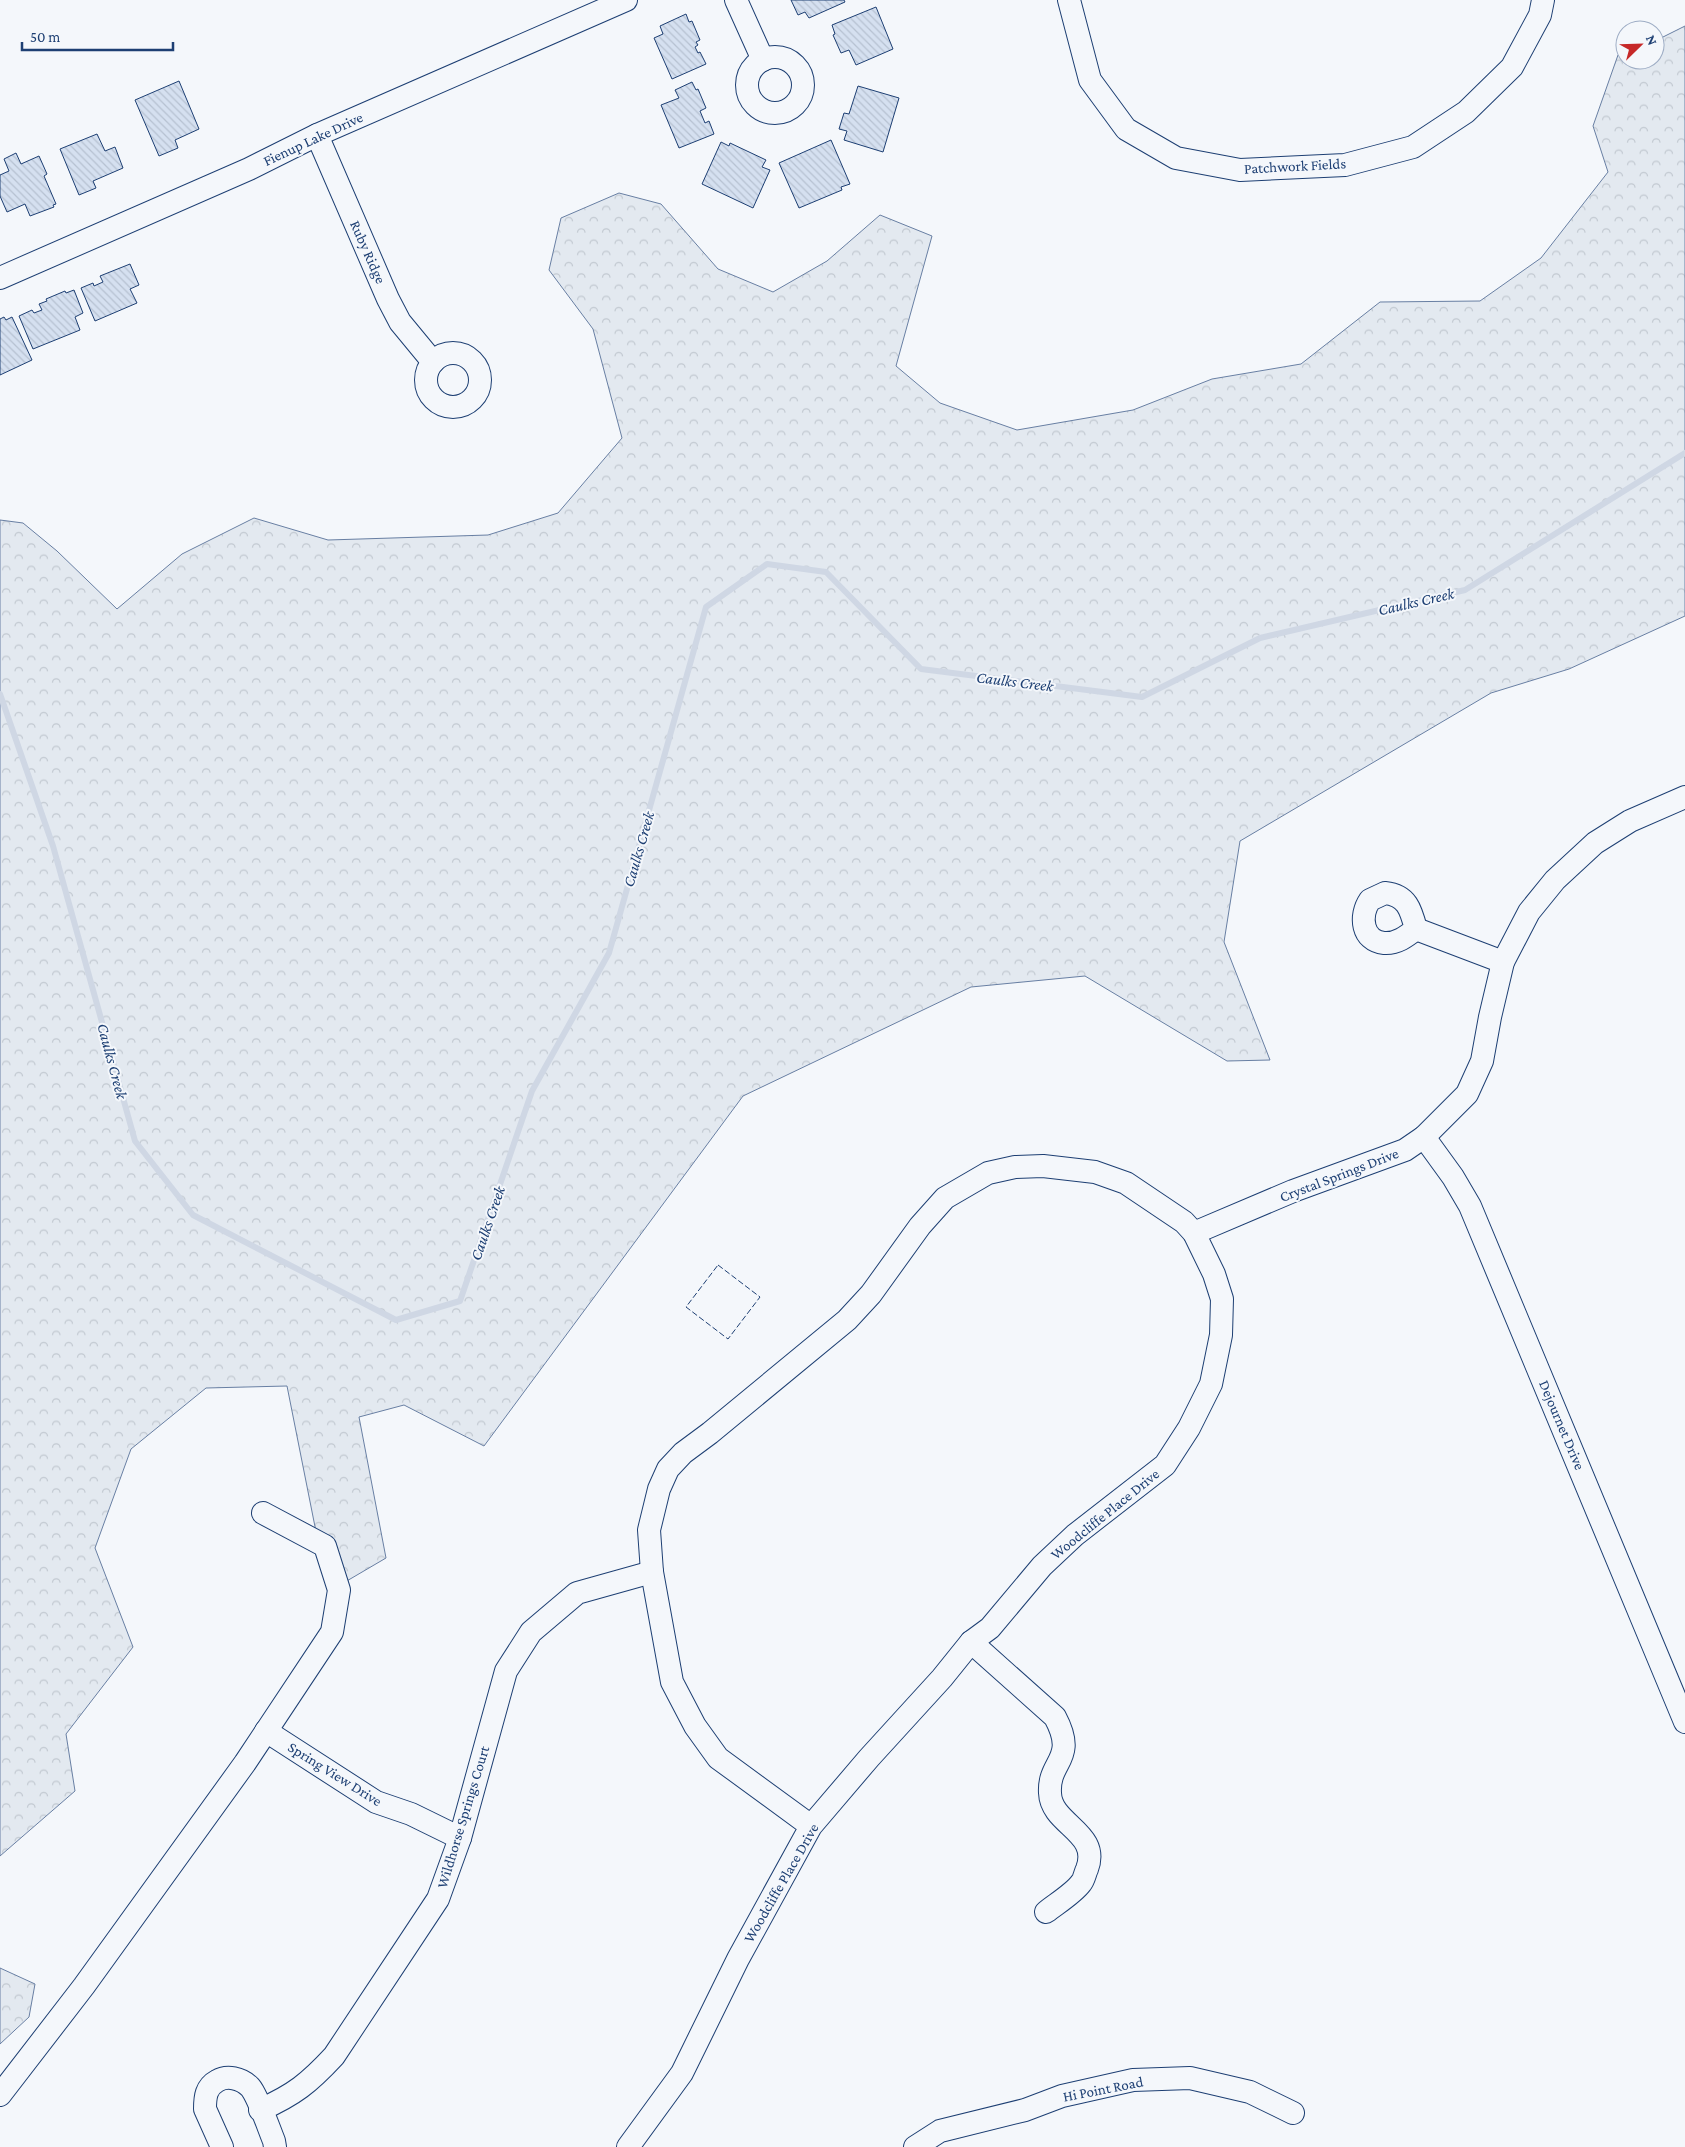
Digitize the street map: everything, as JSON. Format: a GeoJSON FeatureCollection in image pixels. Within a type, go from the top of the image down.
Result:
{"type":"FeatureCollection","features":[{"type":"Feature","properties":{"kind":"street","name":"Fienup Lake Drive"},"geometry":{"type":"LineString","coordinates":[[0,278],[249,169],[317,135],[626,0]]}},
{"type":"Feature","properties":{"kind":"street"},"geometry":{"type":"LineString","coordinates":[[736,0],[763,60]]}},
{"type":"Feature","properties":{"kind":"street","name":"Patchwork Fields"},"geometry":{"type":"LineString","coordinates":[[1068,0],[1090,80],[1126,129],[1176,158],[1240,170],[1345,165],[1413,147],[1466,112],[1512,67],[1540,15],[1543,0]]}},
{"type":"Feature","properties":{"kind":"street","name":"Ruby Ridge"},"geometry":{"type":"LineString","coordinates":[[317,135],[400,322],[433,362]]}},
{"type":"Feature","properties":{"kind":"street","name":"Crystal Springs Drive"},"geometry":{"type":"LineString","coordinates":[[1194,1233],[1293,1192],[1405,1150],[1424,1137],[1467,1094],[1482,1062],[1503,962],[1529,912],[1555,880],[1595,843],[1630,821],[1685,798]]}},
{"type":"Feature","properties":{"kind":"street"},"geometry":{"type":"LineString","coordinates":[[1416,929],[1503,962]]}},
{"type":"Feature","properties":{"kind":"street","name":"Dejournet Drive"},"geometry":{"type":"LineString","coordinates":[[1424,1137],[1453,1177],[1470,1206],[1685,1722]]}},
{"type":"Feature","properties":{"kind":"street","name":"Woodcliffe Place Drive"},"geometry":{"type":"LineString","coordinates":[[628,2147],[682,2073],[738,1959],[811,1826],[869,1758],[942,1678],[971,1642],[990,1628],[1042,1566],[1075,1535],[1165,1465],[1189,1428],[1212,1384],[1221,1335],[1222,1299],[1214,1274],[1194,1233],[1184,1222],[1126,1183],[1095,1172],[1043,1166],[1015,1167],[988,1173],[946,1198],[920,1226],[871,1294],[847,1320],[710,1433],[683,1452],[668,1469],[659,1489],[649,1530],[652,1572],[672,1682],[695,1726],[718,1758],[811,1826]]}},
{"type":"Feature","properties":{"kind":"street"},"geometry":{"type":"LineString","coordinates":[[0,2095],[89,1978],[245,1763],[332,1632],[339,1590],[325,1546],[264,1513]]}},
{"type":"Feature","properties":{"kind":"street","name":"Wildhorse Springs Court"},"geometry":{"type":"LineString","coordinates":[[260,2110],[286,2098],[314,2078],[334,2056],[438,1899],[460,1838],[506,1672],[531,1632],[576,1592],[652,1572]]}},
{"type":"Feature","properties":{"kind":"street"},"geometry":{"type":"LineString","coordinates":[[971,1642],[1056,1718],[1063,1731],[1065,1749],[1052,1778],[1049,1792],[1053,1809],[1085,1839],[1090,1861],[1081,1883],[1046,1912]]}},
{"type":"Feature","properties":{"kind":"street","name":"Spring View Drive"},"geometry":{"type":"LineString","coordinates":[[266,1730],[376,1802],[411,1814],[460,1838]]}},
{"type":"Feature","properties":{"kind":"street"},"geometry":{"type":"LineString","coordinates":[[222,2147],[205,2109],[207,2092],[212,2085],[227,2078],[244,2083],[250,2088],[275,2147]]}},
{"type":"Feature","properties":{"kind":"street","name":"Hi Point Road"},"geometry":{"type":"LineString","coordinates":[[916,2147],[940,2131],[1025,2110],[1062,2096],[1133,2080],[1190,2078],[1250,2092],[1293,2113]]}},
{"type":"Feature","properties":{"kind":"green space"},"geometry":{"type":"Polygon","coordinates":[[[1685,26],[1685,616],[1569,669],[1491,693],[1240,841],[1224,942],[1270,1060],[1227,1061],[1085,976],[971,987],[743,1096],[484,1446],[404,1405],[359,1417],[386,1558],[328,1592],[287,1386],[206,1388],[131,1449],[95,1548],[133,1647],[66,1734],[75,1791],[0,1856],[0,520],[23,523],[57,551],[117,609],[182,554],[254,518],[328,540],[488,535],[558,513],[622,438],[593,329],[549,270],[561,218],[619,193],[661,204],[718,269],[773,292],[827,261],[880,215],[932,236],[896,366],[940,403],[1017,430],[1133,410],[1212,379],[1301,364],[1380,302],[1480,301],[1541,258],[1608,172],[1593,126],[1615,64],[1615,70],[1665,70],[1665,36],[1685,26]]]}},
{"type":"Feature","properties":{"kind":"green space"},"geometry":{"type":"Polygon","coordinates":[[[0,1968],[35,1984],[29,2017],[0,2044],[0,1968]]]}},
{"type":"Feature","properties":{"kind":"building"},"geometry":{"type":"Polygon","coordinates":[[[791,0],[844,0],[845,2],[809,18],[805,12],[798,15],[791,0]]]}},
{"type":"Feature","properties":{"kind":"building"},"geometry":{"type":"Polygon","coordinates":[[[876,7],[893,49],[856,65],[849,50],[841,53],[833,35],[835,34],[832,25],[876,7]]]}},
{"type":"Feature","properties":{"kind":"building"},"geometry":{"type":"Polygon","coordinates":[[[686,14],[689,22],[692,21],[700,40],[696,42],[698,45],[695,47],[706,64],[672,79],[654,38],[663,34],[660,26],[686,14]]]}},
{"type":"Feature","properties":{"kind":"building"},"geometry":{"type":"Polygon","coordinates":[[[179,81],[199,129],[175,140],[178,148],[159,156],[135,100],[179,81]]]}},
{"type":"Feature","properties":{"kind":"building"},"geometry":{"type":"Polygon","coordinates":[[[692,82],[696,90],[698,89],[706,108],[700,111],[705,123],[709,121],[714,134],[679,148],[661,105],[679,98],[675,90],[692,82]]]}},
{"type":"Feature","properties":{"kind":"building"},"geometry":{"type":"Polygon","coordinates":[[[858,86],[899,98],[883,152],[844,140],[847,131],[839,129],[844,113],[849,114],[858,86]]]}},
{"type":"Feature","properties":{"kind":"building"},"geometry":{"type":"Polygon","coordinates":[[[97,134],[105,151],[115,147],[123,168],[93,181],[96,188],[79,195],[60,149],[97,134]]]}},
{"type":"Feature","properties":{"kind":"building"},"geometry":{"type":"Polygon","coordinates":[[[831,140],[850,184],[841,187],[842,190],[799,208],[779,163],[831,140]]]}},
{"type":"Feature","properties":{"kind":"building"},"geometry":{"type":"Polygon","coordinates":[[[721,142],[729,146],[730,143],[766,160],[762,167],[770,170],[753,208],[702,184],[721,142]]]}},
{"type":"Feature","properties":{"kind":"building"},"geometry":{"type":"Polygon","coordinates":[[[16,153],[21,164],[39,156],[47,174],[44,176],[56,204],[53,205],[54,207],[30,216],[25,204],[7,212],[0,196],[0,175],[9,171],[4,159],[16,153]]]}},
{"type":"Feature","properties":{"kind":"building"},"geometry":{"type":"Polygon","coordinates":[[[130,264],[139,285],[130,289],[137,303],[95,321],[81,288],[93,283],[94,286],[103,282],[100,276],[130,264]]]}},
{"type":"Feature","properties":{"kind":"building"},"geometry":{"type":"Polygon","coordinates":[[[74,290],[83,313],[75,317],[80,330],[33,349],[19,316],[32,310],[34,313],[42,310],[39,304],[47,301],[46,299],[65,291],[66,293],[74,290]]]}},
{"type":"Feature","properties":{"kind":"building"},"geometry":{"type":"Polygon","coordinates":[[[4,317],[6,320],[12,317],[32,360],[0,375],[0,319],[4,317]]]}},
{"type":"Feature","properties":{"kind":"waterway","name":"Caulks Creek"},"geometry":{"type":"LineString","coordinates":[[0,694],[53,846],[135,1141],[193,1215],[396,1320],[460,1301],[532,1091],[609,953],[706,607],[767,564],[826,572],[921,669],[1142,697],[1260,638],[1465,590],[1685,453]]}},
{"type":"Feature","properties":{"kind":"fence"},"geometry":{"type":"LineString","coordinates":[[718,1265],[760,1297],[728,1339],[686,1307],[718,1265]]}}]}
